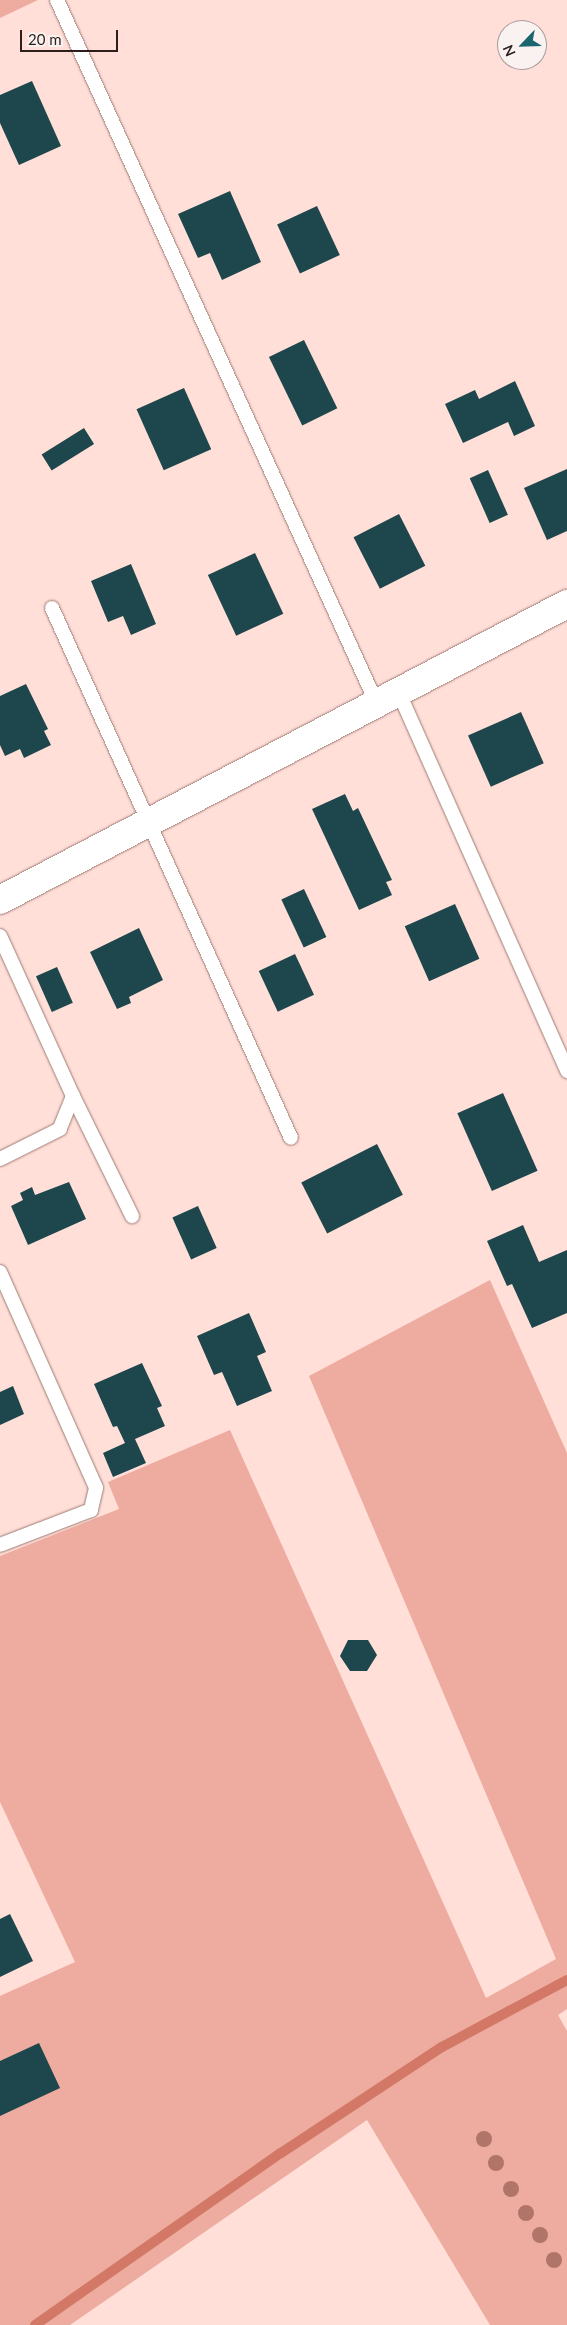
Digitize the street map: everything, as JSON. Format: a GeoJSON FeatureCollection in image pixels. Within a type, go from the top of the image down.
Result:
{"type":"FeatureCollection","features":[{"type":"Feature","properties":{"kind":"street"},"geometry":{"type":"LineString","coordinates":[[0,900],[567,604]]}},
{"type":"Feature","properties":{"kind":"lane"},"geometry":{"type":"LineString","coordinates":[[57,0],[388,699],[567,1071]]}},
{"type":"Feature","properties":{"kind":"lane"},"geometry":{"type":"LineString","coordinates":[[52,608],[150,821],[291,1138]]}},
{"type":"Feature","properties":{"kind":"lane"},"geometry":{"type":"LineString","coordinates":[[0,936],[73,1096],[132,1216]]}},
{"type":"Feature","properties":{"kind":"lane"},"geometry":{"type":"LineString","coordinates":[[0,1159],[60,1129],[73,1096]]}},
{"type":"Feature","properties":{"kind":"lane"},"geometry":{"type":"LineString","coordinates":[[0,1272],[96,1488],[91,1510],[0,1545]]}},
{"type":"Feature","properties":{"kind":"shaded area"},"geometry":{"type":"Polygon","coordinates":[[[0,0],[38,0],[0,18],[0,0]]]}},
{"type":"Feature","properties":{"kind":"shaded area"},"geometry":{"type":"Polygon","coordinates":[[[490,1280],[567,1453],[567,2009],[558,2015],[567,2031],[567,2325],[490,2325],[367,2120],[70,2325],[0,2325],[0,1996],[75,1962],[0,1802],[0,1556],[119,1509],[108,1482],[230,1430],[486,1998],[556,1959],[309,1376],[490,1280]]]}},
{"type":"Feature","properties":{"kind":"building"},"geometry":{"type":"Polygon","coordinates":[[[32,81],[61,146],[19,165],[0,123],[0,95],[32,81]]]}},
{"type":"Feature","properties":{"kind":"building"},"geometry":{"type":"Polygon","coordinates":[[[230,191],[261,262],[222,280],[210,253],[198,258],[178,214],[230,191]]]}},
{"type":"Feature","properties":{"kind":"building"},"geometry":{"type":"Polygon","coordinates":[[[317,206],[340,255],[300,274],[277,225],[317,206]]]}},
{"type":"Feature","properties":{"kind":"building"},"geometry":{"type":"Polygon","coordinates":[[[304,340],[337,408],[302,425],[269,357],[304,340]]]}},
{"type":"Feature","properties":{"kind":"building"},"geometry":{"type":"Polygon","coordinates":[[[515,381],[535,426],[514,436],[508,422],[463,443],[445,404],[475,390],[479,399],[515,381]]]}},
{"type":"Feature","properties":{"kind":"building"},"geometry":{"type":"Polygon","coordinates":[[[184,388],[211,449],[164,470],[136,409],[184,388]]]}},
{"type":"Feature","properties":{"kind":"building"},"geometry":{"type":"Polygon","coordinates":[[[84,428],[94,444],[52,471],[42,454],[84,428]]]}},
{"type":"Feature","properties":{"kind":"building"},"geometry":{"type":"Polygon","coordinates":[[[567,469],[567,531],[547,540],[524,488],[567,469]]]}},
{"type":"Feature","properties":{"kind":"building"},"geometry":{"type":"Polygon","coordinates":[[[488,470],[508,515],[490,523],[470,478],[488,470]]]}},
{"type":"Feature","properties":{"kind":"building"},"geometry":{"type":"Polygon","coordinates":[[[399,514],[425,566],[380,589],[354,537],[399,514]]]}},
{"type":"Feature","properties":{"kind":"building"},"geometry":{"type":"Polygon","coordinates":[[[255,553],[283,614],[236,636],[208,575],[255,553]]]}},
{"type":"Feature","properties":{"kind":"building"},"geometry":{"type":"Polygon","coordinates":[[[131,564],[156,624],[131,635],[123,616],[108,622],[91,581],[131,564]]]}},
{"type":"Feature","properties":{"kind":"building"},"geometry":{"type":"Polygon","coordinates":[[[26,684],[48,729],[44,731],[51,745],[24,758],[20,749],[5,756],[0,745],[0,696],[26,684]]]}},
{"type":"Feature","properties":{"kind":"building"},"geometry":{"type":"Polygon","coordinates":[[[521,712],[544,763],[491,787],[468,736],[521,712]]]}},
{"type":"Feature","properties":{"kind":"building"},"geometry":{"type":"Polygon","coordinates":[[[345,794],[353,811],[358,808],[392,880],[386,882],[392,895],[359,910],[312,809],[345,794]]]}},
{"type":"Feature","properties":{"kind":"building"},"geometry":{"type":"Polygon","coordinates":[[[304,889],[326,937],[304,948],[281,900],[304,889]]]}},
{"type":"Feature","properties":{"kind":"building"},"geometry":{"type":"Polygon","coordinates":[[[455,904],[479,959],[429,981],[405,926],[455,904]]]}},
{"type":"Feature","properties":{"kind":"building"},"geometry":{"type":"Polygon","coordinates":[[[139,928],[163,980],[129,997],[131,1003],[117,1009],[90,952],[139,928]]]}},
{"type":"Feature","properties":{"kind":"building"},"geometry":{"type":"Polygon","coordinates":[[[295,954],[314,995],[278,1012],[259,971],[295,954]]]}},
{"type":"Feature","properties":{"kind":"building"},"geometry":{"type":"Polygon","coordinates":[[[57,967],[73,1003],[52,1012],[36,976],[57,967]]]}},
{"type":"Feature","properties":{"kind":"building"},"geometry":{"type":"Polygon","coordinates":[[[503,1093],[538,1171],[492,1191],[457,1113],[503,1093]]]}},
{"type":"Feature","properties":{"kind":"building"},"geometry":{"type":"Polygon","coordinates":[[[377,1144],[403,1195],[327,1233],[301,1183],[377,1144]]]}},
{"type":"Feature","properties":{"kind":"building"},"geometry":{"type":"Polygon","coordinates":[[[69,1182],[86,1219],[28,1245],[11,1206],[23,1200],[20,1193],[32,1187],[35,1195],[69,1182]]]}},
{"type":"Feature","properties":{"kind":"building"},"geometry":{"type":"Polygon","coordinates":[[[198,1206],[217,1248],[191,1259],[172,1217],[198,1206]]]}},
{"type":"Feature","properties":{"kind":"building"},"geometry":{"type":"Polygon","coordinates":[[[523,1225],[539,1262],[567,1250],[567,1313],[532,1328],[512,1284],[507,1286],[487,1241],[523,1225]]]}},
{"type":"Feature","properties":{"kind":"building"},"geometry":{"type":"Polygon","coordinates":[[[249,1313],[266,1352],[257,1356],[272,1391],[237,1406],[222,1372],[214,1375],[197,1336],[249,1313]]]}},
{"type":"Feature","properties":{"kind":"building"},"geometry":{"type":"Polygon","coordinates":[[[142,1363],[162,1406],[157,1408],[165,1426],[135,1439],[146,1463],[113,1477],[103,1453],[125,1443],[117,1426],[113,1427],[94,1384],[142,1363]]]}},
{"type":"Feature","properties":{"kind":"building"},"geometry":{"type":"Polygon","coordinates":[[[13,1386],[24,1414],[0,1425],[0,1392],[13,1386]]]}},
{"type":"Feature","properties":{"kind":"building"},"geometry":{"type":"Polygon","coordinates":[[[348,1640],[368,1640],[377,1655],[367,1671],[350,1671],[340,1656],[348,1640]]]}},
{"type":"Feature","properties":{"kind":"building"},"geometry":{"type":"Polygon","coordinates":[[[10,1914],[33,1961],[0,1977],[0,1919],[10,1914]]]}},
{"type":"Feature","properties":{"kind":"building"},"geometry":{"type":"Polygon","coordinates":[[[39,2043],[60,2088],[0,2116],[0,2061],[39,2043]]]}},
{"type":"Feature","properties":{"kind":"waterway"},"geometry":{"type":"LineString","coordinates":[[35,2325],[281,2153],[442,2047],[567,1980]]}}]}
